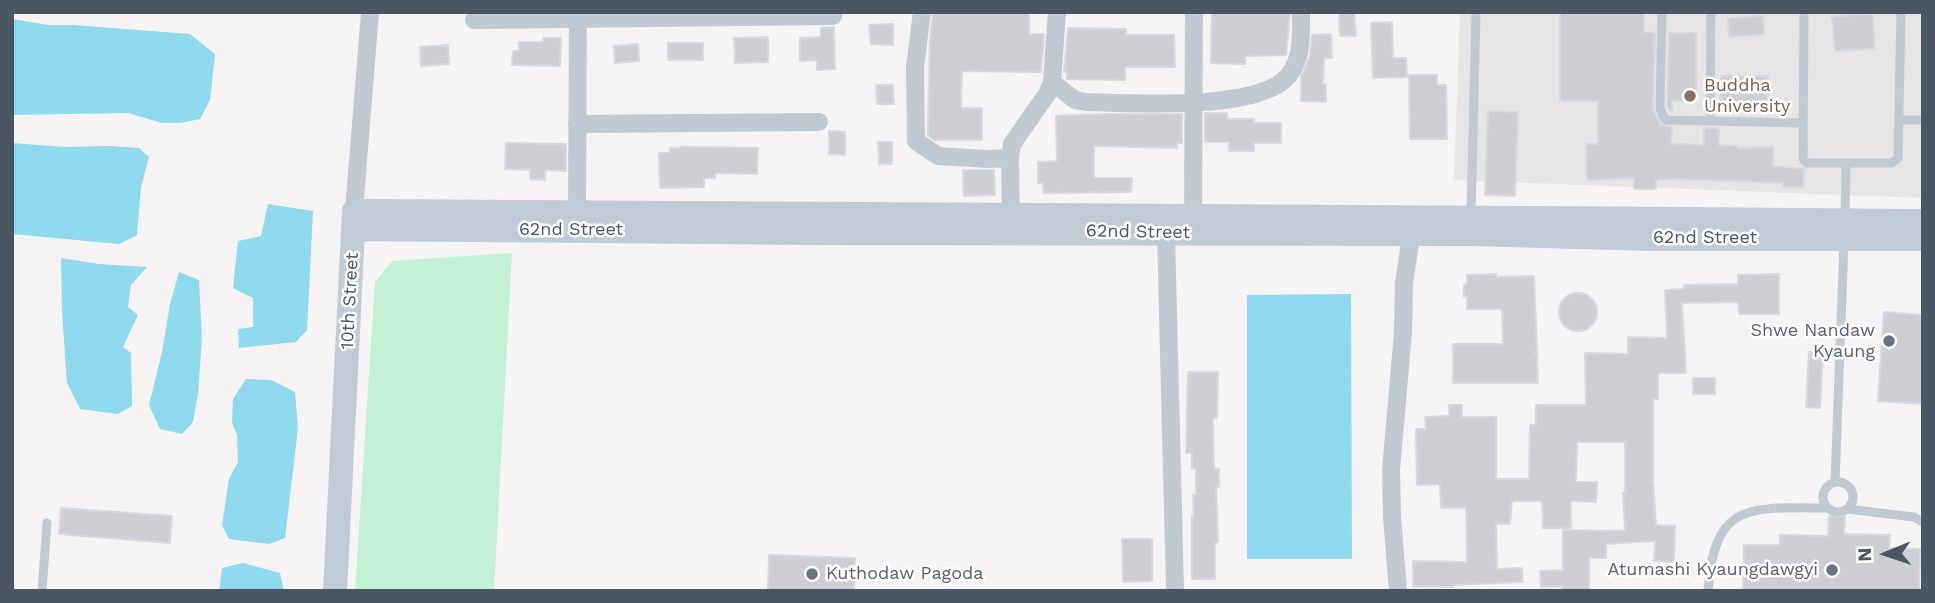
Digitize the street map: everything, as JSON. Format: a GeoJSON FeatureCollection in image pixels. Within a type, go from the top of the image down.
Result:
{"type":"FeatureCollection","features":[{"type":"Feature","properties":{"kind":"main road","name":"62nd Street"},"geometry":{"type":"LineString","coordinates":[[503,221],[578,212],[823,224]]}},
{"type":"Feature","properties":{"kind":"main road","name":"62nd Street"},"geometry":{"type":"LineString","coordinates":[[354,220],[1470,225],[1652,239],[1844,230],[1923,221]]}},
{"type":"Feature","properties":{"kind":"main road","name":"10th Street"},"geometry":{"type":"LineString","coordinates":[[335,591],[354,220]]}},
{"type":"Feature","properties":{"kind":"main road","name":"62nd Street"},"geometry":{"type":"LineString","coordinates":[[1011,222],[1166,233],[1193,224]]}},
{"type":"Feature","properties":{"kind":"main road","name":"62nd Street"},"geometry":{"type":"LineString","coordinates":[[1844,230],[1923,239]]}},
{"type":"Feature","properties":{"kind":"street","name":"10th Street"},"geometry":{"type":"LineString","coordinates":[[354,220],[370,12]]}},
{"type":"Feature","properties":{"kind":"street"},"geometry":{"type":"LineString","coordinates":[[922,12],[915,67],[916,141],[938,156],[1010,158]]}},
{"type":"Feature","properties":{"kind":"street"},"geometry":{"type":"LineString","coordinates":[[1011,222],[1012,144],[1047,94],[1052,82],[1057,12]]}},
{"type":"Feature","properties":{"kind":"street"},"geometry":{"type":"LineString","coordinates":[[1193,224],[1194,12]]}},
{"type":"Feature","properties":{"kind":"street"},"geometry":{"type":"LineString","coordinates":[[1052,82],[1075,100],[1086,102],[1193,104],[1238,98],[1276,85],[1288,76],[1299,56],[1301,12]]}},
{"type":"Feature","properties":{"kind":"street"},"geometry":{"type":"LineString","coordinates":[[474,20],[578,16],[833,16]]}},
{"type":"Feature","properties":{"kind":"street"},"geometry":{"type":"LineString","coordinates":[[578,16],[578,212]]}},
{"type":"Feature","properties":{"kind":"street"},"geometry":{"type":"LineString","coordinates":[[577,124],[819,122]]}},
{"type":"Feature","properties":{"kind":"street"},"geometry":{"type":"LineString","coordinates":[[1398,591],[1391,470],[1403,332],[1404,283],[1413,225]]}},
{"type":"Feature","properties":{"kind":"street"},"geometry":{"type":"LineString","coordinates":[[1166,233],[1174,591]]}},
{"type":"Feature","properties":{"kind":"lane"},"geometry":{"type":"LineString","coordinates":[[1470,225],[1476,12]]}},
{"type":"Feature","properties":{"kind":"lane"},"geometry":{"type":"LineString","coordinates":[[1662,12],[1660,108],[1662,116],[1667,120],[1802,123]]}},
{"type":"Feature","properties":{"kind":"lane"},"geometry":{"type":"LineString","coordinates":[[1710,120],[1711,12]]}},
{"type":"Feature","properties":{"kind":"lane"},"geometry":{"type":"LineString","coordinates":[[1804,12],[1802,154],[1807,163],[1846,165],[1896,162],[1898,158],[1901,12]]}},
{"type":"Feature","properties":{"kind":"lane"},"geometry":{"type":"LineString","coordinates":[[1899,120],[1923,120]]}},
{"type":"Feature","properties":{"kind":"lane"},"geometry":{"type":"LineString","coordinates":[[1835,482],[1846,165]]}},
{"type":"Feature","properties":{"kind":"lane"},"geometry":{"type":"LineString","coordinates":[[1827,508],[1823,502],[1824,490],[1835,482],[1843,481],[1852,492],[1852,502],[1847,509]]}},
{"type":"Feature","properties":{"kind":"lane"},"geometry":{"type":"LineString","coordinates":[[1708,591],[1713,550],[1721,533],[1744,512],[1827,508],[1838,512],[1847,509],[1914,517],[1923,522]]}},
{"type":"Feature","properties":{"kind":"lane"},"geometry":{"type":"LineString","coordinates":[[42,591],[47,523]]}},
{"type":"Feature","properties":{"kind":"shaded area","name":"Buddha University"},"geometry":{"type":"Polygon","coordinates":[[[1460,12],[1923,12],[1923,198],[1454,180],[1460,12]]]}},
{"type":"Feature","properties":{"kind":"green space"},"geometry":{"type":"Polygon","coordinates":[[[512,253],[494,591],[355,591],[375,282],[392,261],[512,253]]]}},
{"type":"Feature","properties":{"kind":"water"},"geometry":{"type":"Polygon","coordinates":[[[12,19],[48,25],[190,34],[215,54],[210,100],[200,119],[180,123],[162,123],[128,113],[12,115],[12,19]]]}},
{"type":"Feature","properties":{"kind":"water"},"geometry":{"type":"Polygon","coordinates":[[[12,143],[139,148],[149,157],[141,187],[137,235],[119,244],[12,234],[12,143]]]}},
{"type":"Feature","properties":{"kind":"water"},"geometry":{"type":"Polygon","coordinates":[[[268,204],[313,211],[307,330],[296,342],[239,348],[238,329],[253,327],[253,298],[233,288],[238,241],[261,236],[268,204]]]}},
{"type":"Feature","properties":{"kind":"water"},"geometry":{"type":"Polygon","coordinates":[[[61,258],[147,267],[131,285],[128,307],[138,315],[123,347],[131,353],[132,406],[118,414],[80,409],[67,383],[61,258]]]}},
{"type":"Feature","properties":{"kind":"water"},"geometry":{"type":"Polygon","coordinates":[[[179,272],[199,280],[202,338],[193,422],[182,434],[160,429],[149,405],[179,272]]]}},
{"type":"Feature","properties":{"kind":"water"},"geometry":{"type":"Polygon","coordinates":[[[1351,294],[1352,559],[1247,559],[1247,295],[1351,294]]]}},
{"type":"Feature","properties":{"kind":"water"},"geometry":{"type":"Polygon","coordinates":[[[246,379],[271,380],[295,392],[298,428],[285,538],[269,544],[229,539],[222,525],[229,479],[238,462],[237,435],[232,422],[233,399],[246,379]]]}},
{"type":"Feature","properties":{"kind":"water"},"geometry":{"type":"Polygon","coordinates":[[[243,563],[280,573],[284,591],[219,591],[222,568],[243,563]]]}},
{"type":"Feature","properties":{"kind":"building"},"geometry":{"type":"Polygon","coordinates":[[[933,12],[1029,12],[1029,34],[1044,34],[1041,72],[962,71],[961,108],[982,108],[982,140],[934,140],[928,135],[933,12]]]}},
{"type":"Feature","properties":{"kind":"building"},"geometry":{"type":"Polygon","coordinates":[[[1212,12],[1290,12],[1286,55],[1245,56],[1245,64],[1211,63],[1212,12]]]}},
{"type":"Feature","properties":{"kind":"building"},"geometry":{"type":"Polygon","coordinates":[[[1339,12],[1354,12],[1356,36],[1340,36],[1339,12]]]}},
{"type":"Feature","properties":{"kind":"building"},"geometry":{"type":"Polygon","coordinates":[[[1560,12],[1644,12],[1644,32],[1655,33],[1653,110],[1661,125],[1672,127],[1671,144],[1704,145],[1704,128],[1719,128],[1719,145],[1737,148],[1773,147],[1773,166],[1804,169],[1803,187],[1783,187],[1783,183],[1677,179],[1656,180],[1656,189],[1634,189],[1634,178],[1587,180],[1586,144],[1598,144],[1598,101],[1560,101],[1560,12]]]}},
{"type":"Feature","properties":{"kind":"building"},"geometry":{"type":"Polygon","coordinates":[[[1872,13],[1875,48],[1835,51],[1832,17],[1872,13]]]}},
{"type":"Feature","properties":{"kind":"building"},"geometry":{"type":"Polygon","coordinates":[[[1763,16],[1764,34],[1729,37],[1728,18],[1763,16]]]}},
{"type":"Feature","properties":{"kind":"building"},"geometry":{"type":"Polygon","coordinates":[[[1392,22],[1393,58],[1406,58],[1407,77],[1373,78],[1371,23],[1392,22]]]}},
{"type":"Feature","properties":{"kind":"building"},"geometry":{"type":"Polygon","coordinates":[[[893,24],[893,45],[871,44],[869,25],[893,24]]]}},
{"type":"Feature","properties":{"kind":"building"},"geometry":{"type":"Polygon","coordinates":[[[834,27],[835,69],[817,70],[817,60],[800,61],[800,38],[821,37],[821,28],[834,27]]]}},
{"type":"Feature","properties":{"kind":"building"},"geometry":{"type":"Polygon","coordinates":[[[1068,28],[1126,29],[1126,35],[1174,35],[1175,67],[1125,67],[1125,80],[1067,79],[1067,72],[1064,72],[1068,28]]]}},
{"type":"Feature","properties":{"kind":"building"},"geometry":{"type":"Polygon","coordinates":[[[1669,33],[1696,33],[1696,101],[1672,101],[1672,113],[1667,107],[1669,33]]]}},
{"type":"Feature","properties":{"kind":"building"},"geometry":{"type":"Polygon","coordinates":[[[1331,34],[1332,58],[1324,58],[1323,84],[1326,84],[1326,102],[1301,101],[1301,77],[1310,56],[1312,35],[1331,34]]]}},
{"type":"Feature","properties":{"kind":"building"},"geometry":{"type":"Polygon","coordinates":[[[768,37],[768,62],[735,63],[734,38],[768,37]]]}},
{"type":"Feature","properties":{"kind":"building"},"geometry":{"type":"Polygon","coordinates":[[[543,38],[561,38],[560,66],[512,65],[513,51],[519,51],[519,42],[543,42],[543,38]]]}},
{"type":"Feature","properties":{"kind":"building"},"geometry":{"type":"Polygon","coordinates":[[[668,43],[703,43],[703,60],[668,60],[668,43]]]}},
{"type":"Feature","properties":{"kind":"building"},"geometry":{"type":"Polygon","coordinates":[[[638,44],[639,61],[615,63],[614,46],[638,44]]]}},
{"type":"Feature","properties":{"kind":"building"},"geometry":{"type":"Polygon","coordinates":[[[448,45],[449,64],[421,66],[420,47],[448,45]]]}},
{"type":"Feature","properties":{"kind":"building"},"geometry":{"type":"Polygon","coordinates":[[[1409,75],[1437,75],[1437,85],[1446,85],[1447,139],[1410,139],[1409,75]]]}},
{"type":"Feature","properties":{"kind":"building"},"geometry":{"type":"Polygon","coordinates":[[[1721,76],[1768,76],[1768,101],[1721,101],[1721,76]]]}},
{"type":"Feature","properties":{"kind":"building"},"geometry":{"type":"Polygon","coordinates":[[[876,85],[893,85],[894,104],[877,104],[876,85]]]}},
{"type":"Feature","properties":{"kind":"building"},"geometry":{"type":"Polygon","coordinates":[[[1488,111],[1518,112],[1515,196],[1485,195],[1488,111]]]}},
{"type":"Feature","properties":{"kind":"building"},"geometry":{"type":"Polygon","coordinates":[[[1205,113],[1227,113],[1227,119],[1254,119],[1254,123],[1281,123],[1281,143],[1254,143],[1254,151],[1229,151],[1229,142],[1205,142],[1205,113]]]}},
{"type":"Feature","properties":{"kind":"building"},"geometry":{"type":"Polygon","coordinates":[[[1182,114],[1182,143],[1177,143],[1177,148],[1094,146],[1094,178],[1132,178],[1131,192],[1044,193],[1043,183],[1038,183],[1038,162],[1057,161],[1056,116],[1182,114]]]}},
{"type":"Feature","properties":{"kind":"building"},"geometry":{"type":"Polygon","coordinates":[[[829,131],[845,132],[845,155],[829,154],[829,131]]]}},
{"type":"Feature","properties":{"kind":"building"},"geometry":{"type":"Polygon","coordinates":[[[878,142],[892,142],[892,164],[879,164],[878,142]]]}},
{"type":"Feature","properties":{"kind":"building"},"geometry":{"type":"Polygon","coordinates":[[[506,143],[566,144],[566,171],[545,170],[545,180],[530,179],[530,170],[505,169],[506,143]]]}},
{"type":"Feature","properties":{"kind":"building"},"geometry":{"type":"Polygon","coordinates":[[[670,148],[758,148],[757,174],[715,173],[715,178],[704,178],[704,187],[660,188],[659,153],[670,153],[670,148]]]}},
{"type":"Feature","properties":{"kind":"building"},"geometry":{"type":"Polygon","coordinates":[[[963,170],[994,170],[995,195],[964,196],[963,170]]]}},
{"type":"Feature","properties":{"kind":"building"},"geometry":{"type":"Polygon","coordinates":[[[1496,274],[1496,277],[1534,276],[1538,383],[1453,383],[1453,344],[1503,344],[1502,309],[1467,309],[1467,297],[1464,297],[1467,275],[1496,274]]]}},
{"type":"Feature","properties":{"kind":"building"},"geometry":{"type":"Polygon","coordinates":[[[1779,274],[1779,314],[1739,314],[1738,302],[1682,303],[1686,373],[1658,373],[1658,399],[1653,399],[1656,525],[1675,526],[1674,562],[1654,561],[1655,541],[1606,544],[1606,558],[1589,558],[1589,591],[1562,591],[1562,586],[1541,587],[1540,571],[1563,570],[1563,530],[1625,531],[1625,442],[1577,442],[1576,482],[1597,482],[1596,502],[1571,501],[1571,528],[1543,528],[1542,501],[1512,501],[1510,524],[1496,524],[1497,569],[1522,568],[1523,582],[1453,587],[1413,586],[1413,561],[1467,562],[1466,508],[1441,508],[1440,484],[1417,485],[1416,429],[1426,429],[1425,417],[1449,416],[1449,405],[1462,405],[1462,417],[1496,417],[1496,479],[1529,479],[1530,425],[1536,425],[1536,405],[1586,405],[1585,353],[1628,354],[1628,337],[1667,338],[1665,290],[1684,289],[1684,285],[1738,284],[1738,275],[1779,274]]]}},
{"type":"Feature","properties":{"kind":"building"},"geometry":{"type":"Polygon","coordinates":[[[1578,293],[1592,298],[1597,312],[1592,326],[1578,331],[1564,326],[1559,312],[1564,298],[1578,293]]]}},
{"type":"Feature","properties":{"kind":"building"},"geometry":{"type":"Polygon","coordinates":[[[1884,312],[1923,315],[1923,404],[1878,401],[1884,312]]]}},
{"type":"Feature","properties":{"kind":"building"},"geometry":{"type":"Polygon","coordinates":[[[1809,352],[1823,353],[1820,408],[1806,407],[1809,352]]]}},
{"type":"Feature","properties":{"kind":"building"},"geometry":{"type":"Polygon","coordinates":[[[1188,372],[1218,372],[1217,418],[1213,418],[1214,469],[1219,469],[1219,487],[1216,487],[1218,542],[1215,543],[1215,579],[1192,579],[1192,516],[1193,495],[1196,495],[1196,469],[1192,469],[1192,453],[1186,453],[1188,372]]]}},
{"type":"Feature","properties":{"kind":"building"},"geometry":{"type":"Polygon","coordinates":[[[1693,378],[1715,378],[1715,394],[1693,394],[1693,378]]]}},
{"type":"Feature","properties":{"kind":"building"},"geometry":{"type":"Polygon","coordinates":[[[61,508],[172,516],[170,543],[59,534],[61,508]]]}},
{"type":"Feature","properties":{"kind":"building","name":"Atumashi Kyaungdawgyi"},"geometry":{"type":"Polygon","coordinates":[[[1829,516],[1845,516],[1844,534],[1890,535],[1889,548],[1920,549],[1919,591],[1743,591],[1744,545],[1780,545],[1780,535],[1828,536],[1829,516]]]}},
{"type":"Feature","properties":{"kind":"building"},"geometry":{"type":"Polygon","coordinates":[[[1122,539],[1152,539],[1152,581],[1123,582],[1122,539]]]}},
{"type":"Feature","properties":{"kind":"building","name":"Kuthodaw Pagoda"},"geometry":{"type":"Polygon","coordinates":[[[769,555],[855,558],[854,591],[768,591],[769,555]]]}},
{"type":"Feature","properties":{"kind":"place","name":"Buddha University"},"geometry":{"type":"Point","coordinates":[1690,96]}},
{"type":"Feature","properties":{"kind":"place","name":"Shwe Nandaw Kyaung"},"geometry":{"type":"Point","coordinates":[1889,341]}},
{"type":"Feature","properties":{"kind":"place","name":"Atumashi Kyaungdawgyi"},"geometry":{"type":"Point","coordinates":[1832,570]}},
{"type":"Feature","properties":{"kind":"place","name":"Kuthodaw Pagoda"},"geometry":{"type":"Point","coordinates":[812,574]}}]}
